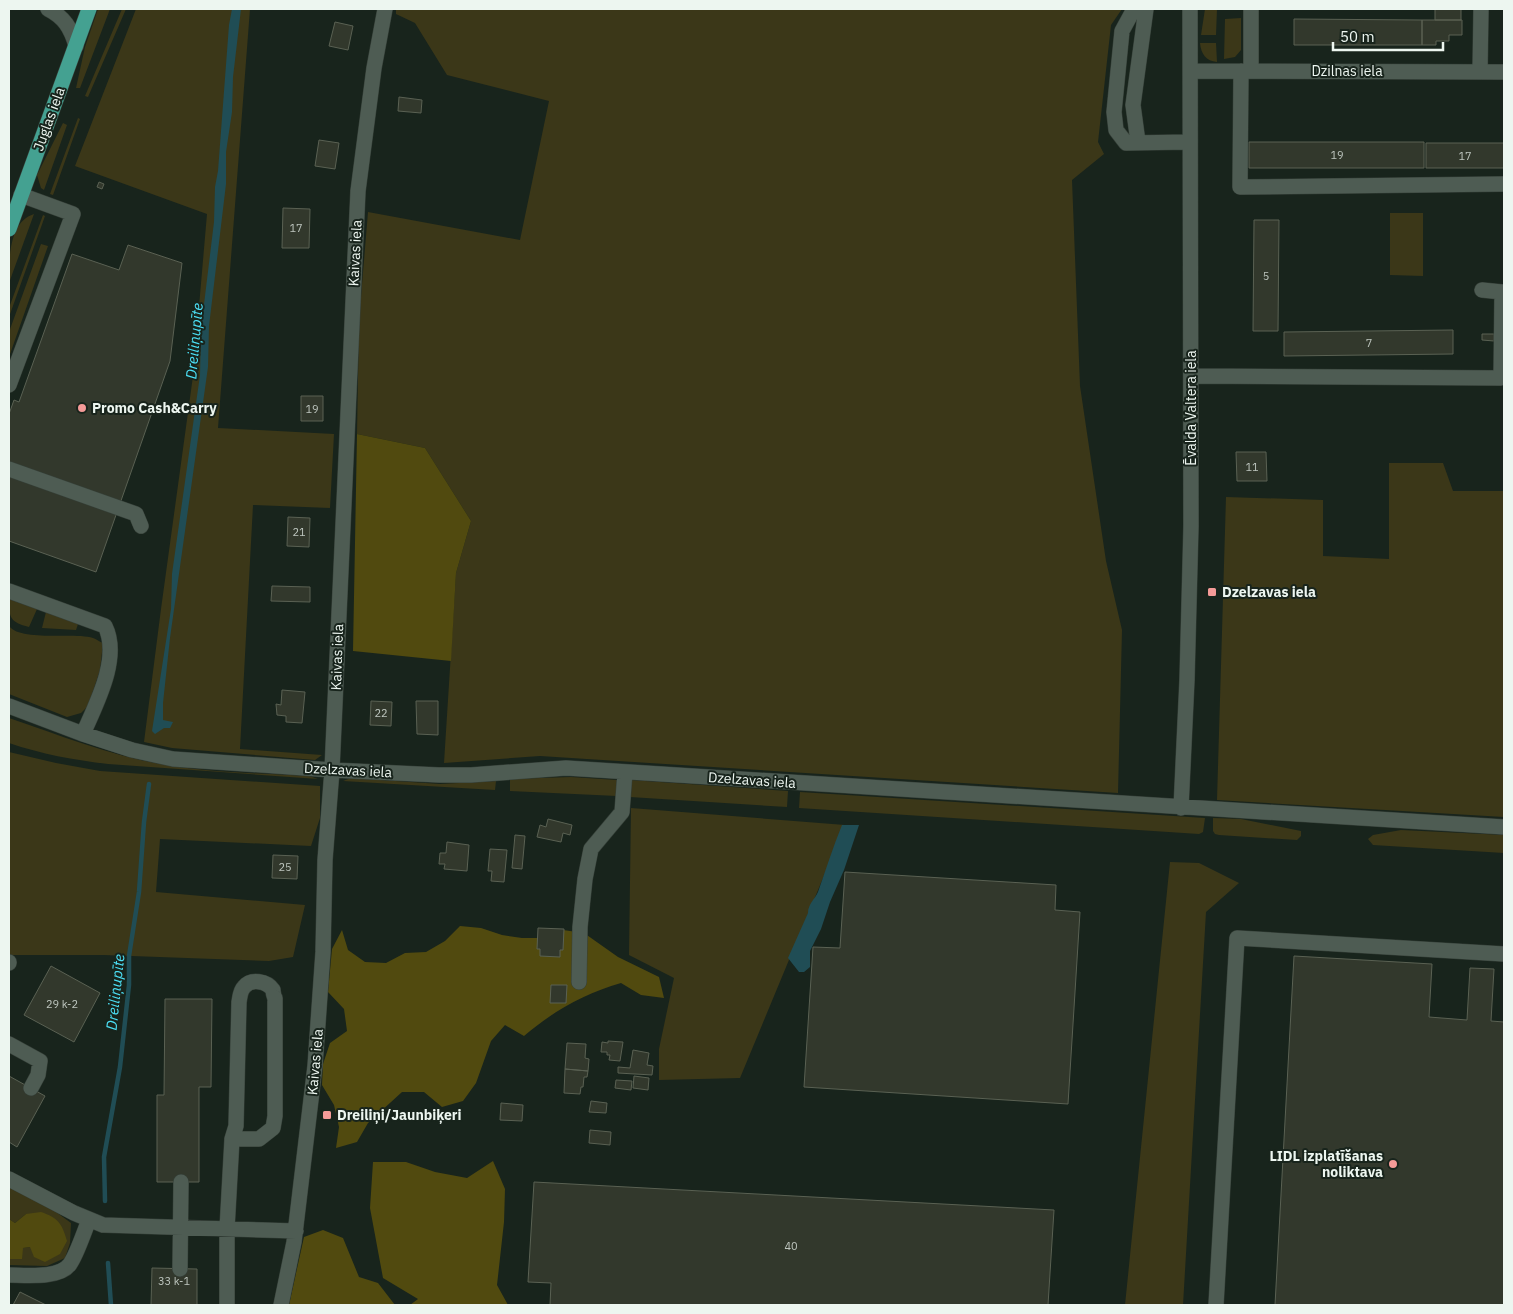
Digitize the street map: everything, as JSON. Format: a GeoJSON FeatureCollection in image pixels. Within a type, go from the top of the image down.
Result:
{"type":"FeatureCollection","features":[{"type":"Feature","properties":{"kind":"main road","name":"Juglas iela"},"geometry":{"type":"LineString","coordinates":[[9,229],[89,9]]}},
{"type":"Feature","properties":{"kind":"street"},"geometry":{"type":"LineString","coordinates":[[48,9],[63,18],[72,31],[76,46]]}},
{"type":"Feature","properties":{"kind":"street","name":"Kaivas iela"},"geometry":{"type":"LineString","coordinates":[[281,1305],[296,1231],[315,1066],[323,952],[325,860],[332,770],[358,191],[374,68],[384,9]]}},
{"type":"Feature","properties":{"kind":"street"},"geometry":{"type":"LineString","coordinates":[[1134,9],[1122,31],[1114,112],[1116,130],[1126,143],[1189,142]]}},
{"type":"Feature","properties":{"kind":"street"},"geometry":{"type":"LineString","coordinates":[[1138,142],[1133,105],[1146,9]]}},
{"type":"Feature","properties":{"kind":"street","name":"Ēvalda Valtera iela"},"geometry":{"type":"LineString","coordinates":[[1181,808],[1191,536],[1190,9]]}},
{"type":"Feature","properties":{"kind":"street"},"geometry":{"type":"LineString","coordinates":[[1251,9],[1240,187],[1504,184]]}},
{"type":"Feature","properties":{"kind":"street"},"geometry":{"type":"LineString","coordinates":[[1480,72],[1481,9]]}},
{"type":"Feature","properties":{"kind":"street","name":"Dzilnas iela"},"geometry":{"type":"LineString","coordinates":[[1191,71],[1504,72]]}},
{"type":"Feature","properties":{"kind":"street"},"geometry":{"type":"LineString","coordinates":[[9,385],[73,214],[21,195]]}},
{"type":"Feature","properties":{"kind":"street"},"geometry":{"type":"LineString","coordinates":[[1191,376],[1501,378],[1503,292],[1482,290]]}},
{"type":"Feature","properties":{"kind":"street"},"geometry":{"type":"LineString","coordinates":[[9,468],[136,514],[141,526]]}},
{"type":"Feature","properties":{"kind":"street"},"geometry":{"type":"LineString","coordinates":[[9,591],[105,626],[110,635],[108,671],[84,734]]}},
{"type":"Feature","properties":{"kind":"street","name":"Dzelzavas iela"},"geometry":{"type":"LineString","coordinates":[[9,706],[132,750],[173,759],[332,770],[447,775],[566,768],[1504,827]]}},
{"type":"Feature","properties":{"kind":"street"},"geometry":{"type":"LineString","coordinates":[[579,982],[580,927],[585,879],[591,849],[622,812],[625,772]]}},
{"type":"Feature","properties":{"kind":"street"},"geometry":{"type":"LineString","coordinates":[[1216,1305],[1237,938],[1504,954]]}},
{"type":"Feature","properties":{"kind":"street"},"geometry":{"type":"LineString","coordinates":[[227,1305],[227,1229],[232,1139],[236,1126],[239,1002],[244,987],[249,983],[261,982],[273,990],[275,998],[273,1128],[259,1139],[232,1139]]}},
{"type":"Feature","properties":{"kind":"street"},"geometry":{"type":"LineString","coordinates":[[9,1044],[40,1061],[38,1075],[31,1088]]}},
{"type":"Feature","properties":{"kind":"street"},"geometry":{"type":"LineString","coordinates":[[9,1180],[89,1220],[103,1225],[296,1231]]}},
{"type":"Feature","properties":{"kind":"street"},"geometry":{"type":"LineString","coordinates":[[180,1269],[181,1182]]}},
{"type":"Feature","properties":{"kind":"street"},"geometry":{"type":"LineString","coordinates":[[9,1275],[50,1274],[70,1265],[89,1220]]}},
{"type":"Feature","properties":{"kind":"shaded area"},"geometry":{"type":"Polygon","coordinates":[[[98,9],[110,9],[80,88],[76,88],[85,47],[98,9]]]}},
{"type":"Feature","properties":{"kind":"shaded area"},"geometry":{"type":"Polygon","coordinates":[[[122,9],[126,9],[88,97],[85,96],[122,9]]]}},
{"type":"Feature","properties":{"kind":"shaded area"},"geometry":{"type":"Polygon","coordinates":[[[136,9],[250,9],[218,428],[334,434],[330,508],[253,505],[240,749],[322,755],[315,760],[172,748],[144,742],[193,376],[207,214],[75,166],[136,9]]]}},
{"type":"Feature","properties":{"kind":"shaded area"},"geometry":{"type":"Polygon","coordinates":[[[396,9],[1122,9],[1111,25],[1098,142],[1104,154],[1072,180],[1080,386],[1106,561],[1122,630],[1118,793],[540,756],[444,763],[456,573],[471,521],[425,448],[357,434],[359,321],[368,212],[520,240],[549,101],[447,75],[415,23],[396,14],[396,9]]]}},
{"type":"Feature","properties":{"kind":"shaded area"},"geometry":{"type":"Polygon","coordinates":[[[1205,9],[1217,9],[1216,35],[1201,35],[1205,9]]]}},
{"type":"Feature","properties":{"kind":"shaded area"},"geometry":{"type":"Polygon","coordinates":[[[1241,18],[1241,50],[1235,57],[1224,59],[1225,19],[1241,18]]]}},
{"type":"Feature","properties":{"kind":"shaded area"},"geometry":{"type":"Polygon","coordinates":[[[1200,43],[1216,43],[1217,62],[1205,56],[1200,43]]]}},
{"type":"Feature","properties":{"kind":"shaded area"},"geometry":{"type":"Polygon","coordinates":[[[78,118],[80,119],[53,195],[50,194],[78,118]]]}},
{"type":"Feature","properties":{"kind":"shaded area"},"geometry":{"type":"Polygon","coordinates":[[[63,123],[67,125],[44,190],[41,188],[37,175],[63,123]]]}},
{"type":"Feature","properties":{"kind":"shaded area"},"geometry":{"type":"Polygon","coordinates":[[[1390,213],[1423,213],[1423,276],[1390,275],[1390,213]]]}},
{"type":"Feature","properties":{"kind":"shaded area"},"geometry":{"type":"Polygon","coordinates":[[[34,214],[9,283],[10,254],[15,234],[25,218],[34,214]]]}},
{"type":"Feature","properties":{"kind":"shaded area"},"geometry":{"type":"Polygon","coordinates":[[[43,215],[45,216],[9,317],[9,308],[43,215]]]}},
{"type":"Feature","properties":{"kind":"shaded area"},"geometry":{"type":"Polygon","coordinates":[[[41,244],[48,246],[9,357],[9,332],[41,244]]]}},
{"type":"Feature","properties":{"kind":"shaded area"},"geometry":{"type":"Polygon","coordinates":[[[357,434],[425,448],[471,521],[456,573],[451,661],[353,651],[357,434]]]}},
{"type":"Feature","properties":{"kind":"shaded area"},"geometry":{"type":"Polygon","coordinates":[[[1389,463],[1443,463],[1453,491],[1504,491],[1504,817],[1217,800],[1226,497],[1323,500],[1323,556],[1389,559],[1389,463]]]}},
{"type":"Feature","properties":{"kind":"shaded area"},"geometry":{"type":"Polygon","coordinates":[[[9,599],[37,609],[29,627],[14,621],[9,611],[9,599]]]}},
{"type":"Feature","properties":{"kind":"shaded area"},"geometry":{"type":"Polygon","coordinates":[[[46,612],[78,624],[76,630],[42,628],[46,612]]]}},
{"type":"Feature","properties":{"kind":"shaded area"},"geometry":{"type":"Polygon","coordinates":[[[9,626],[15,631],[25,634],[84,636],[103,643],[100,670],[88,706],[81,713],[67,717],[9,694],[9,626]]]}},
{"type":"Feature","properties":{"kind":"shaded area"},"geometry":{"type":"Polygon","coordinates":[[[9,718],[103,750],[161,764],[216,771],[309,776],[318,779],[83,761],[9,743],[9,718]]]}},
{"type":"Feature","properties":{"kind":"shaded area"},"geometry":{"type":"Polygon","coordinates":[[[9,752],[100,771],[320,786],[320,818],[311,846],[160,839],[156,892],[305,905],[293,957],[269,961],[104,955],[9,955],[9,752]]]}},
{"type":"Feature","properties":{"kind":"shaded area"},"geometry":{"type":"Polygon","coordinates":[[[571,777],[617,780],[617,796],[510,791],[510,779],[571,777]]]}},
{"type":"Feature","properties":{"kind":"shaded area"},"geometry":{"type":"Polygon","coordinates":[[[351,778],[440,784],[496,781],[495,790],[343,781],[351,778]]]}},
{"type":"Feature","properties":{"kind":"shaded area"},"geometry":{"type":"Polygon","coordinates":[[[631,780],[788,791],[787,807],[630,797],[631,780]]]}},
{"type":"Feature","properties":{"kind":"shaded area"},"geometry":{"type":"Polygon","coordinates":[[[800,792],[1205,818],[1203,832],[1199,834],[799,808],[800,792]]]}},
{"type":"Feature","properties":{"kind":"shaded area"},"geometry":{"type":"Polygon","coordinates":[[[631,808],[845,825],[740,1078],[659,1080],[659,1049],[674,978],[629,955],[631,808]]]}},
{"type":"Feature","properties":{"kind":"shaded area"},"geometry":{"type":"Polygon","coordinates":[[[1213,818],[1241,819],[1301,831],[1301,836],[1297,840],[1219,835],[1213,831],[1213,818]]]}},
{"type":"Feature","properties":{"kind":"shaded area"},"geometry":{"type":"Polygon","coordinates":[[[1401,830],[1504,835],[1504,853],[1373,845],[1368,839],[1373,835],[1401,830]]]}},
{"type":"Feature","properties":{"kind":"shaded area"},"geometry":{"type":"Polygon","coordinates":[[[1170,862],[1199,863],[1239,883],[1206,912],[1183,1305],[1125,1305],[1170,862]]]}},
{"type":"Feature","properties":{"kind":"shaded area"},"geometry":{"type":"Polygon","coordinates":[[[460,926],[481,928],[502,935],[522,938],[543,938],[563,930],[584,933],[618,957],[659,977],[664,998],[641,995],[621,983],[595,992],[570,1004],[524,1036],[505,1025],[491,1041],[476,1083],[463,1101],[442,1107],[424,1092],[402,1092],[368,1123],[357,1142],[336,1148],[339,1127],[334,1105],[322,1085],[323,1064],[330,1043],[347,1031],[344,1009],[328,992],[332,949],[342,930],[348,950],[365,962],[386,963],[405,953],[426,952],[445,941],[460,926]]]}},
{"type":"Feature","properties":{"kind":"shaded area"},"geometry":{"type":"Polygon","coordinates":[[[493,1161],[505,1189],[504,1222],[497,1285],[508,1305],[410,1305],[418,1299],[383,1278],[370,1208],[373,1162],[406,1162],[435,1172],[467,1178],[493,1161]]]}},
{"type":"Feature","properties":{"kind":"shaded area"},"geometry":{"type":"Polygon","coordinates":[[[9,1187],[52,1209],[71,1223],[70,1243],[65,1258],[47,1266],[9,1265],[9,1259],[22,1259],[22,1248],[30,1247],[26,1214],[15,1223],[9,1219],[9,1187]]]}},
{"type":"Feature","properties":{"kind":"shaded area"},"geometry":{"type":"Polygon","coordinates":[[[41,1212],[59,1222],[63,1230],[67,1241],[60,1254],[45,1262],[34,1257],[30,1247],[23,1248],[22,1259],[9,1259],[9,1219],[15,1223],[26,1214],[41,1212]]]}},
{"type":"Feature","properties":{"kind":"shaded area"},"geometry":{"type":"Polygon","coordinates":[[[323,1230],[343,1238],[359,1277],[378,1283],[395,1305],[289,1305],[304,1237],[323,1230]]]}},
{"type":"Feature","properties":{"kind":"water","name":"Dreiliņupīte"},"geometry":{"type":"Polygon","coordinates":[[[232,9],[241,9],[233,77],[232,112],[226,152],[226,184],[209,326],[208,367],[170,638],[163,703],[163,720],[173,722],[170,728],[164,728],[155,734],[152,731],[171,609],[172,574],[200,375],[201,329],[214,222],[215,187],[232,9]]]}},
{"type":"Feature","properties":{"kind":"water"},"geometry":{"type":"Polygon","coordinates":[[[842,825],[859,825],[844,870],[821,929],[810,951],[810,967],[804,972],[799,972],[788,958],[809,907],[818,892],[842,825]]]}},
{"type":"Feature","properties":{"kind":"building"},"geometry":{"type":"Polygon","coordinates":[[[1435,9],[1461,9],[1461,20],[1435,20],[1435,9]]]}},
{"type":"Feature","properties":{"kind":"building"},"geometry":{"type":"Polygon","coordinates":[[[1294,19],[1422,20],[1422,45],[1294,45],[1294,19]]]}},
{"type":"Feature","properties":{"kind":"building"},"geometry":{"type":"Polygon","coordinates":[[[1422,20],[1462,20],[1462,35],[1449,35],[1449,41],[1436,41],[1436,45],[1422,45],[1422,20]]]}},
{"type":"Feature","properties":{"kind":"building"},"geometry":{"type":"Polygon","coordinates":[[[335,22],[353,26],[348,50],[329,46],[335,22]]]}},
{"type":"Feature","properties":{"kind":"building"},"geometry":{"type":"Polygon","coordinates":[[[399,97],[422,100],[421,113],[398,111],[399,97]]]}},
{"type":"Feature","properties":{"kind":"building"},"geometry":{"type":"Polygon","coordinates":[[[319,140],[339,143],[335,169],[315,166],[319,140]]]}},
{"type":"Feature","properties":{"kind":"building"},"geometry":{"type":"Polygon","coordinates":[[[1249,142],[1424,142],[1424,168],[1249,168],[1249,142]]]}},
{"type":"Feature","properties":{"kind":"building"},"geometry":{"type":"Polygon","coordinates":[[[1426,143],[1504,143],[1504,168],[1426,168],[1426,143]]]}},
{"type":"Feature","properties":{"kind":"building"},"geometry":{"type":"Polygon","coordinates":[[[99,182],[104,184],[102,189],[97,187],[99,182]]]}},
{"type":"Feature","properties":{"kind":"building"},"geometry":{"type":"Polygon","coordinates":[[[283,208],[310,209],[309,248],[282,248],[283,208]]]}},
{"type":"Feature","properties":{"kind":"building"},"geometry":{"type":"Polygon","coordinates":[[[1254,220],[1279,220],[1278,331],[1253,331],[1254,220]]]}},
{"type":"Feature","properties":{"kind":"building","name":"Promo Cash&Carry"},"geometry":{"type":"Polygon","coordinates":[[[128,245],[182,263],[170,361],[96,572],[9,541],[9,414],[14,400],[19,402],[72,254],[119,270],[128,245]]]}},
{"type":"Feature","properties":{"kind":"building"},"geometry":{"type":"Polygon","coordinates":[[[1453,330],[1453,354],[1284,356],[1284,332],[1453,330]]]}},
{"type":"Feature","properties":{"kind":"building"},"geometry":{"type":"Polygon","coordinates":[[[1482,334],[1494,334],[1494,341],[1482,340],[1482,334]]]}},
{"type":"Feature","properties":{"kind":"building"},"geometry":{"type":"Polygon","coordinates":[[[301,396],[323,396],[323,421],[301,421],[301,396]]]}},
{"type":"Feature","properties":{"kind":"building"},"geometry":{"type":"Polygon","coordinates":[[[1236,452],[1266,452],[1267,481],[1237,481],[1236,452]]]}},
{"type":"Feature","properties":{"kind":"building"},"geometry":{"type":"Polygon","coordinates":[[[288,517],[310,518],[309,547],[287,546],[288,517]]]}},
{"type":"Feature","properties":{"kind":"building"},"geometry":{"type":"Polygon","coordinates":[[[272,586],[310,587],[310,602],[271,601],[272,586]]]}},
{"type":"Feature","properties":{"kind":"building"},"geometry":{"type":"Polygon","coordinates":[[[282,690],[305,692],[302,723],[286,722],[286,716],[277,715],[276,704],[281,705],[282,690]]]}},
{"type":"Feature","properties":{"kind":"building"},"geometry":{"type":"Polygon","coordinates":[[[371,701],[392,702],[391,726],[370,725],[371,701]]]}},
{"type":"Feature","properties":{"kind":"building"},"geometry":{"type":"Polygon","coordinates":[[[416,701],[438,701],[438,735],[417,734],[416,701]]]}},
{"type":"Feature","properties":{"kind":"building"},"geometry":{"type":"Polygon","coordinates":[[[548,819],[572,825],[570,835],[563,833],[561,842],[537,837],[540,825],[546,827],[548,819]]]}},
{"type":"Feature","properties":{"kind":"building"},"geometry":{"type":"Polygon","coordinates":[[[515,835],[525,836],[522,869],[512,868],[515,835]]]}},
{"type":"Feature","properties":{"kind":"building"},"geometry":{"type":"Polygon","coordinates":[[[447,842],[469,845],[467,871],[444,869],[445,864],[439,864],[440,853],[446,853],[447,842]]]}},
{"type":"Feature","properties":{"kind":"building"},"geometry":{"type":"Polygon","coordinates":[[[490,849],[507,850],[504,882],[491,881],[492,871],[488,871],[490,849]]]}},
{"type":"Feature","properties":{"kind":"building"},"geometry":{"type":"Polygon","coordinates":[[[273,855],[298,856],[297,879],[272,878],[273,855]]]}},
{"type":"Feature","properties":{"kind":"building"},"geometry":{"type":"Polygon","coordinates":[[[845,872],[1056,885],[1055,910],[1080,912],[1068,1104],[804,1087],[813,947],[840,948],[845,872]]]}},
{"type":"Feature","properties":{"kind":"building"},"geometry":{"type":"Polygon","coordinates":[[[538,928],[564,929],[563,950],[560,950],[560,957],[540,956],[540,949],[537,949],[538,928]]]}},
{"type":"Feature","properties":{"kind":"building","name":"LIDL izplatīšanas noliktava"},"geometry":{"type":"Polygon","coordinates":[[[1294,956],[1432,964],[1429,1017],[1467,1020],[1470,968],[1494,969],[1491,1021],[1504,1022],[1504,1305],[1275,1305],[1294,956]]]}},
{"type":"Feature","properties":{"kind":"building"},"geometry":{"type":"Polygon","coordinates":[[[51,966],[100,993],[74,1042],[24,1015],[51,966]]]}},
{"type":"Feature","properties":{"kind":"building"},"geometry":{"type":"Polygon","coordinates":[[[551,985],[567,985],[566,1003],[550,1003],[551,985]]]}},
{"type":"Feature","properties":{"kind":"building"},"geometry":{"type":"Polygon","coordinates":[[[165,999],[212,999],[211,1087],[199,1087],[199,1182],[157,1182],[157,1095],[164,1095],[165,999]]]}},
{"type":"Feature","properties":{"kind":"building"},"geometry":{"type":"Polygon","coordinates":[[[608,1041],[623,1042],[620,1061],[609,1060],[610,1055],[607,1055],[607,1052],[601,1052],[602,1042],[608,1043],[608,1041]]]}},
{"type":"Feature","properties":{"kind":"building"},"geometry":{"type":"Polygon","coordinates":[[[567,1043],[586,1044],[585,1058],[589,1059],[588,1071],[565,1069],[567,1043]]]}},
{"type":"Feature","properties":{"kind":"building"},"geometry":{"type":"Polygon","coordinates":[[[633,1050],[649,1053],[647,1065],[653,1066],[652,1075],[618,1073],[618,1067],[630,1068],[633,1050]]]}},
{"type":"Feature","properties":{"kind":"building"},"geometry":{"type":"Polygon","coordinates":[[[565,1069],[588,1071],[587,1077],[584,1077],[580,1094],[564,1093],[565,1069]]]}},
{"type":"Feature","properties":{"kind":"building"},"geometry":{"type":"Polygon","coordinates":[[[9,1076],[45,1096],[17,1147],[9,1142],[9,1076]]]}},
{"type":"Feature","properties":{"kind":"building"},"geometry":{"type":"Polygon","coordinates":[[[634,1076],[649,1078],[648,1090],[633,1088],[634,1076]]]}},
{"type":"Feature","properties":{"kind":"building"},"geometry":{"type":"Polygon","coordinates":[[[616,1080],[632,1081],[631,1090],[615,1088],[616,1080]]]}},
{"type":"Feature","properties":{"kind":"building"},"geometry":{"type":"Polygon","coordinates":[[[591,1101],[607,1103],[606,1113],[589,1112],[591,1101]]]}},
{"type":"Feature","properties":{"kind":"building"},"geometry":{"type":"Polygon","coordinates":[[[501,1103],[523,1105],[522,1121],[500,1120],[501,1103]]]}},
{"type":"Feature","properties":{"kind":"building"},"geometry":{"type":"Polygon","coordinates":[[[590,1130],[611,1132],[610,1145],[589,1143],[590,1130]]]}},
{"type":"Feature","properties":{"kind":"building"},"geometry":{"type":"Polygon","coordinates":[[[534,1182],[1054,1210],[1048,1305],[550,1305],[551,1283],[528,1282],[534,1182]]]}},
{"type":"Feature","properties":{"kind":"building"},"geometry":{"type":"Polygon","coordinates":[[[152,1268],[197,1269],[197,1305],[151,1305],[152,1268]]]}},
{"type":"Feature","properties":{"kind":"building"},"geometry":{"type":"Polygon","coordinates":[[[20,1292],[46,1305],[13,1305],[20,1292]]]}},
{"type":"Feature","properties":{"kind":"waterway","name":"Dreiliņupīte"},"geometry":{"type":"LineString","coordinates":[[105,1201],[104,1157],[120,1067],[129,985],[129,956],[139,892],[149,784]]}},
{"type":"Feature","properties":{"kind":"waterway","name":"Dreiliņupīte"},"geometry":{"type":"LineString","coordinates":[[108,1263],[111,1305]]}},
{"type":"Feature","properties":{"kind":"place","name":"Promo Cash&Carry"},"geometry":{"type":"Point","coordinates":[82,408]}},
{"type":"Feature","properties":{"kind":"place","name":"Dzelzavas iela"},"geometry":{"type":"Point","coordinates":[1212,592]}},
{"type":"Feature","properties":{"kind":"place","name":"Dreiliņi/Jaunbiķeri"},"geometry":{"type":"Point","coordinates":[327,1115]}},
{"type":"Feature","properties":{"kind":"place","name":"LIDL izplatīšanas noliktava"},"geometry":{"type":"Point","coordinates":[1393,1164]}}]}
